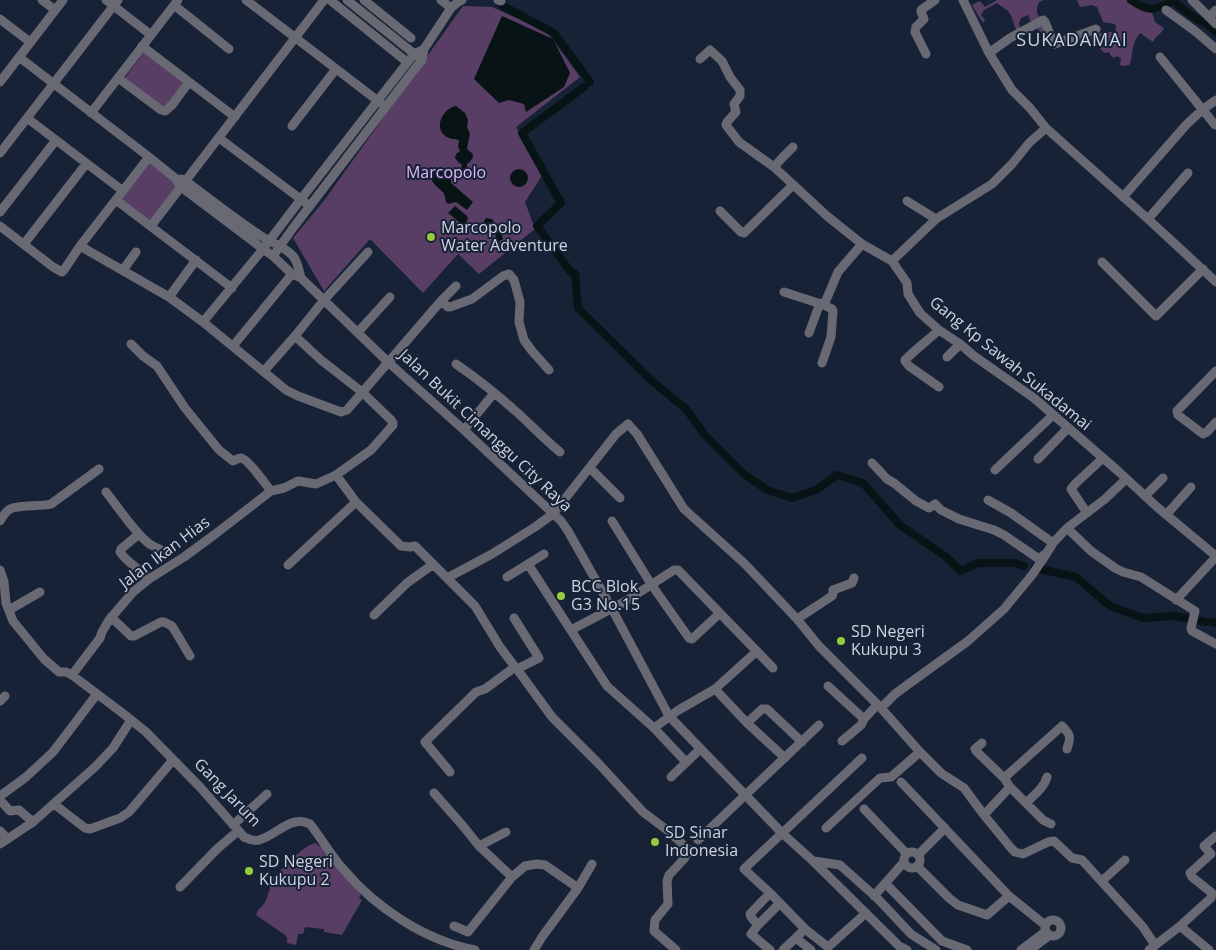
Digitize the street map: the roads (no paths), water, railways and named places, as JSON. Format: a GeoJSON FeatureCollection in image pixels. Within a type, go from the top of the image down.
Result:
{"type":"FeatureCollection","features":[{"type":"Feature","properties":{"kind":"street"},"geometry":{"type":"LineString","coordinates":[[42,0],[55,10]]}},
{"type":"Feature","properties":{"kind":"street"},"geometry":{"type":"LineString","coordinates":[[0,82],[4,70],[19,57],[63,0]]}},
{"type":"Feature","properties":{"kind":"street"},"geometry":{"type":"LineString","coordinates":[[246,0],[386,107]]}},
{"type":"Feature","properties":{"kind":"street"},"geometry":{"type":"LineString","coordinates":[[151,226],[324,0]]}},
{"type":"Feature","properties":{"kind":"street"},"geometry":{"type":"LineString","coordinates":[[330,0],[407,62]]}},
{"type":"Feature","properties":{"kind":"street"},"geometry":{"type":"LineString","coordinates":[[347,0],[422,60]]}},
{"type":"Feature","properties":{"kind":"street"},"geometry":{"type":"LineString","coordinates":[[364,0],[411,38]]}},
{"type":"Feature","properties":{"kind":"street"},"geometry":{"type":"LineString","coordinates":[[442,0],[452,8]]}},
{"type":"Feature","properties":{"kind":"street"},"geometry":{"type":"LineString","coordinates":[[273,256],[422,60],[424,49],[452,8],[462,0]]}},
{"type":"Feature","properties":{"kind":"street"},"geometry":{"type":"LineString","coordinates":[[926,54],[915,32],[924,19],[921,10],[935,0]]}},
{"type":"Feature","properties":{"kind":"street"},"geometry":{"type":"LineString","coordinates":[[963,0],[989,53],[1012,90],[1046,128],[1203,270],[1214,277]]}},
{"type":"Feature","properties":{"kind":"street"},"geometry":{"type":"LineString","coordinates":[[1192,0],[1216,24]]}},
{"type":"Feature","properties":{"kind":"street"},"geometry":{"type":"LineString","coordinates":[[0,153],[54,84],[112,2],[151,34]]}},
{"type":"Feature","properties":{"kind":"street"},"geometry":{"type":"LineString","coordinates":[[91,113],[176,2],[229,49]]}},
{"type":"Feature","properties":{"kind":"street"},"geometry":{"type":"LineString","coordinates":[[1166,10],[1216,49]]}},
{"type":"Feature","properties":{"kind":"street"},"geometry":{"type":"LineString","coordinates":[[1209,17],[1216,10]]}},
{"type":"Feature","properties":{"kind":"street"},"geometry":{"type":"LineString","coordinates":[[0,19],[30,42]]}},
{"type":"Feature","properties":{"kind":"street"},"geometry":{"type":"LineString","coordinates":[[989,53],[1005,41],[1043,20],[1055,44],[1096,29]]}},
{"type":"Feature","properties":{"kind":"street"},"geometry":{"type":"LineString","coordinates":[[142,46],[235,117]]}},
{"type":"Feature","properties":{"kind":"street"},"geometry":{"type":"LineString","coordinates":[[203,322],[263,249],[407,62],[414,54],[424,49]]}},
{"type":"Feature","properties":{"kind":"street"},"geometry":{"type":"LineString","coordinates":[[700,59],[710,50],[722,61],[730,77],[740,90],[734,104],[736,113],[726,125],[739,142],[774,167],[827,216],[862,244],[892,261],[936,219],[992,184],[1029,143],[1046,128]]}},
{"type":"Feature","properties":{"kind":"street"},"geometry":{"type":"LineString","coordinates":[[19,57],[175,178],[293,256],[298,264],[296,276],[233,346]]}},
{"type":"Feature","properties":{"kind":"street"},"geometry":{"type":"LineString","coordinates":[[1160,57],[1215,125]]}},
{"type":"Feature","properties":{"kind":"street"},"geometry":{"type":"LineString","coordinates":[[292,126],[336,70]]}},
{"type":"Feature","properties":{"kind":"street"},"geometry":{"type":"LineString","coordinates":[[118,78],[165,111],[168,110],[189,82]]}},
{"type":"Feature","properties":{"kind":"street"},"geometry":{"type":"LineString","coordinates":[[1123,197],[1182,130],[1202,110],[1216,100]]}},
{"type":"Feature","properties":{"kind":"street"},"geometry":{"type":"LineString","coordinates":[[27,118],[123,191]]}},
{"type":"Feature","properties":{"kind":"street"},"geometry":{"type":"LineString","coordinates":[[219,138],[310,206]]}},
{"type":"Feature","properties":{"kind":"street"},"geometry":{"type":"LineString","coordinates":[[0,212],[56,140]]}},
{"type":"Feature","properties":{"kind":"street"},"geometry":{"type":"LineString","coordinates":[[774,167],[793,147]]}},
{"type":"Feature","properties":{"kind":"street"},"geometry":{"type":"LineString","coordinates":[[0,226],[60,272],[64,270],[80,246],[149,157]]}},
{"type":"Feature","properties":{"kind":"street"},"geometry":{"type":"LineString","coordinates":[[24,244],[86,164]]}},
{"type":"Feature","properties":{"kind":"street"},"geometry":{"type":"LineString","coordinates":[[1148,219],[1188,173]]}},
{"type":"Feature","properties":{"kind":"street","name":"Jalan Bukit Cimanggu City Raya"},"geometry":{"type":"LineString","coordinates":[[184,184],[324,300],[388,362],[561,521],[612,609],[669,716],[782,833],[814,861],[899,946],[907,950]]}},
{"type":"Feature","properties":{"kind":"street"},"geometry":{"type":"LineString","coordinates":[[720,211],[744,233],[793,185]]}},
{"type":"Feature","properties":{"kind":"street"},"geometry":{"type":"LineString","coordinates":[[116,200],[232,288]]}},
{"type":"Feature","properties":{"kind":"street"},"geometry":{"type":"LineString","coordinates":[[907,201],[936,219]]}},
{"type":"Feature","properties":{"kind":"street"},"geometry":{"type":"LineString","coordinates":[[809,333],[838,272],[862,244]]}},
{"type":"Feature","properties":{"kind":"street"},"geometry":{"type":"LineString","coordinates":[[80,246],[169,297],[203,322],[286,390],[341,412],[347,410],[456,286]]}},
{"type":"Feature","properties":{"kind":"street"},"geometry":{"type":"LineString","coordinates":[[123,270],[136,252]]}},
{"type":"Feature","properties":{"kind":"street"},"geometry":{"type":"LineString","coordinates":[[264,371],[324,300],[368,252]]}},
{"type":"Feature","properties":{"kind":"street"},"geometry":{"type":"LineString","coordinates":[[169,297],[196,260]]}},
{"type":"Feature","properties":{"kind":"street","name":"Gang Kp Sawah Sukadamai"},"geometry":{"type":"LineString","coordinates":[[892,261],[907,283],[908,294],[920,313],[939,330],[1034,398],[1216,557]]}},
{"type":"Feature","properties":{"kind":"street"},"geometry":{"type":"LineString","coordinates":[[1102,262],[1156,316],[1203,270]]}},
{"type":"Feature","properties":{"kind":"street"},"geometry":{"type":"LineString","coordinates":[[441,301],[450,307],[472,299],[508,274],[514,280],[520,302],[519,322],[524,340],[549,370]]}},
{"type":"Feature","properties":{"kind":"street"},"geometry":{"type":"LineString","coordinates":[[784,292],[822,304],[833,311],[831,337],[822,363]]}},
{"type":"Feature","properties":{"kind":"street"},"geometry":{"type":"LineString","coordinates":[[358,332],[390,297]]}},
{"type":"Feature","properties":{"kind":"street"},"geometry":{"type":"LineString","coordinates":[[939,330],[905,360],[909,366],[939,387]]}},
{"type":"Feature","properties":{"kind":"street"},"geometry":{"type":"LineString","coordinates":[[295,336],[321,360],[362,392]]}},
{"type":"Feature","properties":{"kind":"street"},"geometry":{"type":"LineString","coordinates":[[131,344],[157,366],[185,408],[219,450],[233,460],[244,459],[271,491]]}},
{"type":"Feature","properties":{"kind":"street"},"geometry":{"type":"LineString","coordinates":[[947,357],[960,344]]}},
{"type":"Feature","properties":{"kind":"street"},"geometry":{"type":"LineString","coordinates":[[456,364],[518,413],[540,436],[560,452]]}},
{"type":"Feature","properties":{"kind":"street"},"geometry":{"type":"LineString","coordinates":[[1216,372],[1177,413],[1203,434],[1216,422]]}},
{"type":"Feature","properties":{"kind":"street","name":"Jalan Ikan Hias"},"geometry":{"type":"LineString","coordinates":[[72,675],[100,638],[111,617],[128,597],[149,579],[184,557],[271,491],[284,488],[298,481],[320,483],[336,475],[371,450],[393,425],[391,420],[362,392]]}},
{"type":"Feature","properties":{"kind":"street"},"geometry":{"type":"LineString","coordinates":[[464,430],[494,393]]}},
{"type":"Feature","properties":{"kind":"street"},"geometry":{"type":"LineString","coordinates":[[995,470],[1053,415]]}},
{"type":"Feature","properties":{"kind":"street"},"geometry":{"type":"LineString","coordinates":[[447,578],[492,554],[553,514],[616,434],[628,424],[637,434],[684,509],[745,564],[797,619],[819,646],[879,706],[941,773],[964,788],[1015,852],[1023,854],[1054,841],[1072,858],[1082,860],[1143,927],[1152,948],[1211,898],[1212,893],[1192,877],[1190,873],[1211,854],[1204,846],[1216,836]]}},
{"type":"Feature","properties":{"kind":"street"},"geometry":{"type":"LineString","coordinates":[[1038,459],[1068,428]]}},
{"type":"Feature","properties":{"kind":"street"},"geometry":{"type":"LineString","coordinates":[[1087,513],[1071,489],[1102,458]]}},
{"type":"Feature","properties":{"kind":"street"},"geometry":{"type":"LineString","coordinates":[[872,463],[887,479],[916,501],[929,508],[935,504],[941,510],[959,519],[994,530],[1040,559],[1067,528],[1106,499],[1126,479]]}},
{"type":"Feature","properties":{"kind":"street"},"geometry":{"type":"LineString","coordinates":[[590,468],[620,498]]}},
{"type":"Feature","properties":{"kind":"street"},"geometry":{"type":"LineString","coordinates":[[2,514],[12,508],[51,504],[99,469]]}},
{"type":"Feature","properties":{"kind":"street"},"geometry":{"type":"LineString","coordinates":[[336,475],[356,502],[401,546],[410,548],[415,546],[475,606],[500,647],[564,730],[599,764],[643,812],[689,850],[684,859],[669,876],[667,881],[668,904],[655,920],[654,931],[676,950]]}},
{"type":"Feature","properties":{"kind":"street"},"geometry":{"type":"LineString","coordinates":[[1145,496],[1163,478]]}},
{"type":"Feature","properties":{"kind":"street"},"geometry":{"type":"LineString","coordinates":[[1166,515],[1191,487]]}},
{"type":"Feature","properties":{"kind":"street"},"geometry":{"type":"LineString","coordinates":[[106,492],[139,534],[149,544],[161,550]]}},
{"type":"Feature","properties":{"kind":"street"},"geometry":{"type":"LineString","coordinates":[[988,500],[1011,513],[1051,547]]}},
{"type":"Feature","properties":{"kind":"street"},"geometry":{"type":"LineString","coordinates":[[288,565],[356,502]]}},
{"type":"Feature","properties":{"kind":"street"},"geometry":{"type":"LineString","coordinates":[[612,521],[689,638],[692,639],[720,613]]}},
{"type":"Feature","properties":{"kind":"street"},"geometry":{"type":"LineString","coordinates":[[1067,528],[1091,551],[1115,568],[1141,577],[1195,611],[1192,630],[1216,644]]}},
{"type":"Feature","properties":{"kind":"street"},"geometry":{"type":"LineString","coordinates":[[139,534],[120,552],[130,564],[144,573],[149,579]]}},
{"type":"Feature","properties":{"kind":"street"},"geometry":{"type":"LineString","coordinates":[[842,741],[879,706],[968,641],[1004,608],[1032,575],[1051,547]]}},
{"type":"Feature","properties":{"kind":"street"},"geometry":{"type":"LineString","coordinates":[[507,577],[544,554]]}},
{"type":"Feature","properties":{"kind":"street"},"geometry":{"type":"LineString","coordinates":[[1176,600],[1216,557]]}},
{"type":"Feature","properties":{"kind":"street"},"geometry":{"type":"LineString","coordinates":[[528,564],[608,686],[654,728],[686,762]]}},
{"type":"Feature","properties":{"kind":"street"},"geometry":{"type":"LineString","coordinates":[[374,615],[407,584],[432,565]]}},
{"type":"Feature","properties":{"kind":"street","name":"Gang Jarum"},"geometry":{"type":"LineString","coordinates":[[0,570],[4,582],[5,606],[14,622],[44,659],[59,672],[66,672],[72,675],[146,732],[213,800],[236,828],[248,838],[260,840],[294,822],[306,821],[343,870],[369,897],[404,922],[438,939],[475,950]]}},
{"type":"Feature","properties":{"kind":"street"},"geometry":{"type":"LineString","coordinates":[[571,630],[612,609],[674,570],[678,570],[773,668]]}},
{"type":"Feature","properties":{"kind":"street"},"geometry":{"type":"LineString","coordinates":[[797,619],[832,596],[833,590],[852,583],[854,578]]}},
{"type":"Feature","properties":{"kind":"street"},"geometry":{"type":"LineString","coordinates":[[5,606],[40,592]]}},
{"type":"Feature","properties":{"kind":"street"},"geometry":{"type":"LineString","coordinates":[[111,617],[131,636],[161,622],[168,624],[172,626],[190,656]]}},
{"type":"Feature","properties":{"kind":"street"},"geometry":{"type":"LineString","coordinates":[[450,772],[425,742],[476,692],[485,689],[516,668],[539,658],[514,618]]}},
{"type":"Feature","properties":{"kind":"street"},"geometry":{"type":"LineString","coordinates":[[654,728],[669,716],[715,689],[757,651]]}},
{"type":"Feature","properties":{"kind":"street"},"geometry":{"type":"LineString","coordinates":[[828,686],[864,719]]}},
{"type":"Feature","properties":{"kind":"street"},"geometry":{"type":"LineString","coordinates":[[715,689],[747,723],[785,758]]}},
{"type":"Feature","properties":{"kind":"street"},"geometry":{"type":"LineString","coordinates":[[33,822],[19,810],[10,811],[0,798],[53,752],[97,694]]}},
{"type":"Feature","properties":{"kind":"street"},"geometry":{"type":"LineString","coordinates":[[747,723],[762,709],[767,709],[802,742]]}},
{"type":"Feature","properties":{"kind":"street"},"geometry":{"type":"LineString","coordinates":[[0,844],[33,822],[107,755],[131,720]]}},
{"type":"Feature","properties":{"kind":"street"},"geometry":{"type":"LineString","coordinates":[[698,840],[819,725]]}},
{"type":"Feature","properties":{"kind":"street"},"geometry":{"type":"LineString","coordinates":[[1004,778],[1062,726],[1069,733],[1071,740],[1068,749]]}},
{"type":"Feature","properties":{"kind":"street"},"geometry":{"type":"LineString","coordinates":[[982,743],[975,749],[976,751],[1004,778],[1010,787],[1042,820],[1050,824]]}},
{"type":"Feature","properties":{"kind":"street"},"geometry":{"type":"LineString","coordinates":[[826,828],[880,778],[891,777],[920,752]]}},
{"type":"Feature","properties":{"kind":"street"},"geometry":{"type":"LineString","coordinates":[[671,777],[696,753]]}},
{"type":"Feature","properties":{"kind":"street"},"geometry":{"type":"LineString","coordinates":[[862,758],[744,869],[804,929],[829,948],[866,913]]}},
{"type":"Feature","properties":{"kind":"street"},"geometry":{"type":"LineString","coordinates":[[54,804],[85,828],[90,829],[120,818],[128,812],[173,760]]}},
{"type":"Feature","properties":{"kind":"street"},"geometry":{"type":"LineString","coordinates":[[1026,803],[1042,788],[1048,778]]}},
{"type":"Feature","properties":{"kind":"street"},"geometry":{"type":"LineString","coordinates":[[901,782],[1009,896],[1047,931],[1024,950]]}},
{"type":"Feature","properties":{"kind":"street"},"geometry":{"type":"LineString","coordinates":[[984,815],[1010,787]]}},
{"type":"Feature","properties":{"kind":"street"},"geometry":{"type":"LineString","coordinates":[[434,793],[479,846],[512,877]]}},
{"type":"Feature","properties":{"kind":"street"},"geometry":{"type":"LineString","coordinates":[[180,887],[267,794]]}},
{"type":"Feature","properties":{"kind":"street"},"geometry":{"type":"LineString","coordinates":[[864,809],[909,862],[958,905],[987,916],[1009,896]]}},
{"type":"Feature","properties":{"kind":"street"},"geometry":{"type":"LineString","coordinates":[[876,898],[909,862],[912,852],[918,855],[945,828]]}},
{"type":"Feature","properties":{"kind":"street"},"geometry":{"type":"LineString","coordinates":[[0,831],[8,839]]}},
{"type":"Feature","properties":{"kind":"street"},"geometry":{"type":"LineString","coordinates":[[479,846],[506,832]]}},
{"type":"Feature","properties":{"kind":"street"},"geometry":{"type":"LineString","coordinates":[[1102,881],[1125,860]]}},
{"type":"Feature","properties":{"kind":"street"},"geometry":{"type":"LineString","coordinates":[[814,861],[840,864],[911,934],[936,950]]}},
{"type":"Feature","properties":{"kind":"street"},"geometry":{"type":"LineString","coordinates":[[534,950],[578,888],[592,864]]}},
{"type":"Feature","properties":{"kind":"street"},"geometry":{"type":"LineString","coordinates":[[454,926],[468,932],[512,877],[525,866],[545,865],[578,888]]}},
{"type":"Feature","properties":{"kind":"street"},"geometry":{"type":"LineString","coordinates":[[887,885],[942,941],[967,950]]}},
{"type":"Feature","properties":{"kind":"street"},"geometry":{"type":"LineString","coordinates":[[758,925],[750,914],[770,893]]}},
{"type":"Feature","properties":{"kind":"street"},"geometry":{"type":"LineString","coordinates":[[770,950],[751,934],[780,903]]}},
{"type":"Feature","properties":{"kind":"street"},"geometry":{"type":"LineString","coordinates":[[1180,926],[1210,950]]}},
{"type":"Feature","properties":{"kind":"street"},"geometry":{"type":"LineString","coordinates":[[783,950],[804,929]]}},
{"type":"Feature","properties":{"kind":"street"},"geometry":{"type":"LineString","coordinates":[[796,938],[811,950]]}},
{"type":"Feature","properties":{"kind":"waterway"},"geometry":{"type":"LineString","coordinates":[[1131,0],[1143,7],[1152,9],[1173,1],[1216,32]]}},
{"type":"Feature","properties":{"kind":"waterway"},"geometry":{"type":"LineString","coordinates":[[503,6],[554,33],[590,82]]}},
{"type":"Feature","properties":{"kind":"waterway"},"geometry":{"type":"LineString","coordinates":[[584,87],[522,133],[561,203],[537,226],[570,271],[575,274],[578,308],[652,381],[686,409],[704,434],[744,474],[767,490],[792,498],[816,490],[837,475],[863,483],[900,525],[945,556],[961,571],[978,563],[1015,563],[1024,566]]}},
{"type":"Feature","properties":{"kind":"waterway"},"geometry":{"type":"LineString","coordinates":[[1035,568],[1076,577],[1110,606],[1143,618],[1174,616],[1206,622]]}},
{"type":"Feature","properties":{"kind":"waterway"},"geometry":{"type":"LineString","coordinates":[[1211,622],[1216,623]]}},
{"type":"Feature","properties":{"kind":"place","name":"Marcopolo Water Adventure"},"geometry":{"type":"Point","coordinates":[431,237]}},
{"type":"Feature","properties":{"kind":"place","name":"BCC Blok G3 No.15"},"geometry":{"type":"Point","coordinates":[561,596]}},
{"type":"Feature","properties":{"kind":"place","name":"SD Negeri Kukupu 3"},"geometry":{"type":"Point","coordinates":[841,641]}},
{"type":"Feature","properties":{"kind":"place","name":"SD Sinar Indonesia"},"geometry":{"type":"Point","coordinates":[655,842]}},
{"type":"Feature","properties":{"kind":"place","name":"SD Negeri Kukupu 2"},"geometry":{"type":"Point","coordinates":[249,871]}},
{"type":"Feature","properties":{"kind":"district","name":"SUKADAMAI"},"geometry":{"type":"Point","coordinates":[1072,41]}},
{"type":"Feature","properties":{"kind":"park label","name":"Marcopolo"},"geometry":{"type":"Point","coordinates":[446,173]}}]}
